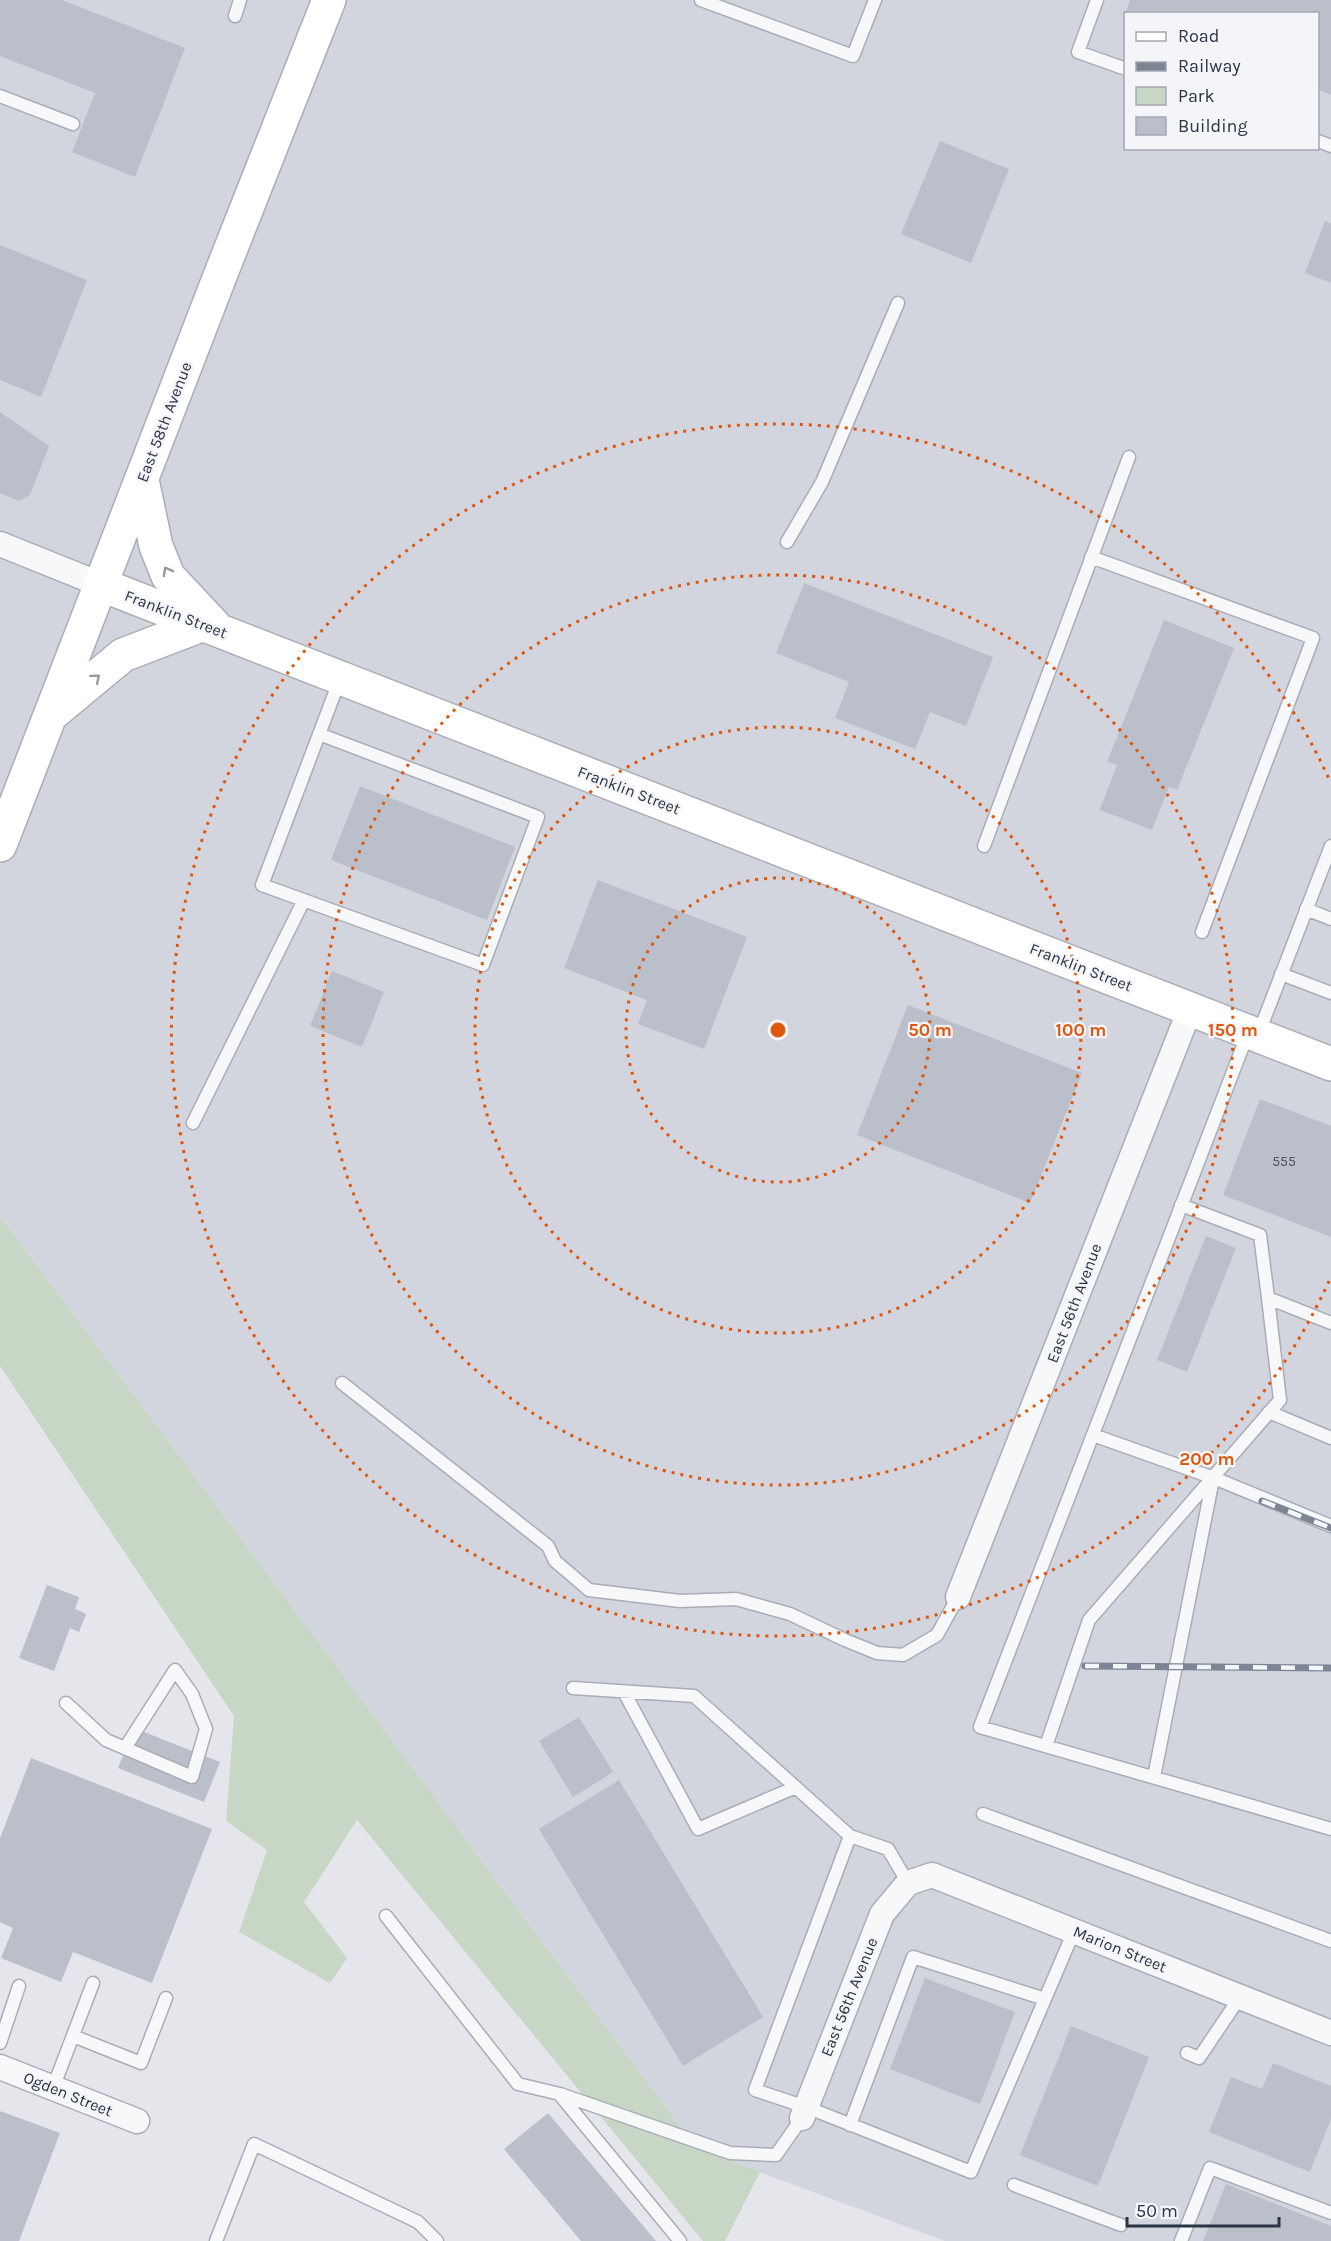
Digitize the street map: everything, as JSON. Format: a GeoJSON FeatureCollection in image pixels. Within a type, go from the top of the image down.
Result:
{"type":"FeatureCollection","features":[{"type":"Feature","properties":{"kind":"street","name":"East 58th Avenue"},"geometry":{"type":"LineString","coordinates":[[0,845],[329,0]]}},
{"type":"Feature","properties":{"kind":"street"},"geometry":{"type":"LineString","coordinates":[[51,715],[123,655],[212,627],[168,576],[156,546],[142,480]]}},
{"type":"Feature","properties":{"kind":"street","name":"Franklin Street"},"geometry":{"type":"LineString","coordinates":[[0,544],[1331,1064]]}},
{"type":"Feature","properties":{"kind":"street","name":"East 56th Avenue"},"geometry":{"type":"LineString","coordinates":[[958,1597],[1190,1009]]}},
{"type":"Feature","properties":{"kind":"street","name":"Marion Street"},"geometry":{"type":"LineString","coordinates":[[908,1883],[932,1875],[1331,2033]]}},
{"type":"Feature","properties":{"kind":"street","name":"East 56th Avenue"},"geometry":{"type":"LineString","coordinates":[[804,2113],[882,1914],[908,1883]]}},
{"type":"Feature","properties":{"kind":"street","name":"Ogden Street"},"geometry":{"type":"LineString","coordinates":[[0,2067],[137,2121]]}},
{"type":"Feature","properties":{"kind":"lane"},"geometry":{"type":"LineString","coordinates":[[234,16],[240,0]]}},
{"type":"Feature","properties":{"kind":"lane"},"geometry":{"type":"LineString","coordinates":[[701,0],[853,56],[874,0]]}},
{"type":"Feature","properties":{"kind":"lane"},"geometry":{"type":"LineString","coordinates":[[1097,0],[1078,52],[1124,69]]}},
{"type":"Feature","properties":{"kind":"lane"},"geometry":{"type":"LineString","coordinates":[[0,96],[73,124]]}},
{"type":"Feature","properties":{"kind":"lane"},"geometry":{"type":"LineString","coordinates":[[787,542],[822,482],[898,303]]}},
{"type":"Feature","properties":{"kind":"lane"},"geometry":{"type":"LineString","coordinates":[[984,846],[1129,457]]}},
{"type":"Feature","properties":{"kind":"lane"},"geometry":{"type":"LineString","coordinates":[[1091,557],[1313,638],[1202,932]]}},
{"type":"Feature","properties":{"kind":"lane"},"geometry":{"type":"LineString","coordinates":[[319,734],[538,817],[483,965],[262,885],[340,678]]}},
{"type":"Feature","properties":{"kind":"lane"},"geometry":{"type":"LineString","coordinates":[[1331,846],[1281,974],[1253,1034],[1181,1205],[980,1726],[1331,1829]]}},
{"type":"Feature","properties":{"kind":"lane"},"geometry":{"type":"LineString","coordinates":[[193,1123],[304,900]]}},
{"type":"Feature","properties":{"kind":"lane"},"geometry":{"type":"LineString","coordinates":[[1306,909],[1331,919]]}},
{"type":"Feature","properties":{"kind":"lane"},"geometry":{"type":"LineString","coordinates":[[1281,974],[1331,993]]}},
{"type":"Feature","properties":{"kind":"lane"},"geometry":{"type":"LineString","coordinates":[[1046,1746],[1089,1620],[1280,1400],[1260,1235],[1181,1205]]}},
{"type":"Feature","properties":{"kind":"lane"},"geometry":{"type":"LineString","coordinates":[[1268,1298],[1331,1323]]}},
{"type":"Feature","properties":{"kind":"lane"},"geometry":{"type":"LineString","coordinates":[[342,1383],[548,1546],[555,1561],[589,1590],[680,1600],[736,1599],[790,1614],[877,1653],[903,1655],[937,1635],[958,1597]]}},
{"type":"Feature","properties":{"kind":"lane"},"geometry":{"type":"LineString","coordinates":[[1269,1412],[1331,1438]]}},
{"type":"Feature","properties":{"kind":"lane"},"geometry":{"type":"LineString","coordinates":[[1093,1435],[1214,1478],[1331,1526]]}},
{"type":"Feature","properties":{"kind":"lane"},"geometry":{"type":"LineString","coordinates":[[1154,1777],[1214,1478]]}},
{"type":"Feature","properties":{"kind":"lane"},"geometry":{"type":"LineString","coordinates":[[66,1703],[106,1740],[192,1777],[206,1729],[192,1694],[175,1671],[125,1748]]}},
{"type":"Feature","properties":{"kind":"lane"},"geometry":{"type":"LineString","coordinates":[[573,1688],[694,1696],[850,1836],[888,1849],[908,1883]]}},
{"type":"Feature","properties":{"kind":"lane"},"geometry":{"type":"LineString","coordinates":[[624,1692],[698,1829],[796,1787]]}},
{"type":"Feature","properties":{"kind":"lane"},"geometry":{"type":"LineString","coordinates":[[983,1814],[1331,1941]]}},
{"type":"Feature","properties":{"kind":"lane"},"geometry":{"type":"LineString","coordinates":[[850,1836],[755,2090],[804,2113],[850,2124],[971,2172],[1074,1931]]}},
{"type":"Feature","properties":{"kind":"lane"},"geometry":{"type":"LineString","coordinates":[[386,1916],[518,2084],[560,2094],[730,2153],[776,2155],[804,2113]]}},
{"type":"Feature","properties":{"kind":"lane"},"geometry":{"type":"LineString","coordinates":[[850,2124],[913,1957],[1045,1999]]}},
{"type":"Feature","properties":{"kind":"lane"},"geometry":{"type":"LineString","coordinates":[[53,2088],[93,1983]]}},
{"type":"Feature","properties":{"kind":"lane"},"geometry":{"type":"LineString","coordinates":[[0,2043],[19,1986]]}},
{"type":"Feature","properties":{"kind":"lane"},"geometry":{"type":"LineString","coordinates":[[1187,2053],[1199,2058],[1240,1997]]}},
{"type":"Feature","properties":{"kind":"lane"},"geometry":{"type":"LineString","coordinates":[[72,2036],[141,2063],[166,1998]]}},
{"type":"Feature","properties":{"kind":"lane"},"geometry":{"type":"LineString","coordinates":[[560,2094],[680,2241]]}},
{"type":"Feature","properties":{"kind":"lane"},"geometry":{"type":"LineString","coordinates":[[216,2241],[254,2144],[418,2222],[437,2241]]}},
{"type":"Feature","properties":{"kind":"lane"},"geometry":{"type":"LineString","coordinates":[[1181,2241],[1210,2168],[1331,2212]]}},
{"type":"Feature","properties":{"kind":"lane"},"geometry":{"type":"LineString","coordinates":[[1014,2185],[1121,2225]]}},
{"type":"Feature","properties":{"kind":"shaded area"},"geometry":{"type":"Polygon","coordinates":[[[0,0],[1331,0],[1331,2241],[945,2241],[697,2149],[0,1216],[0,0]]]}},
{"type":"Feature","properties":{"kind":"green space"},"geometry":{"type":"Polygon","coordinates":[[[0,1216],[697,2149],[760,2172],[725,2241],[703,2241],[357,1820],[304,1902],[347,1958],[330,1983],[239,1932],[267,1850],[226,1821],[234,1716],[0,1366],[0,1216]]]}},
{"type":"Feature","properties":{"kind":"building"},"geometry":{"type":"Polygon","coordinates":[[[0,0],[62,0],[185,48],[135,177],[72,152],[95,93],[0,56],[0,0]]]}},
{"type":"Feature","properties":{"kind":"building"},"geometry":{"type":"Polygon","coordinates":[[[1130,0],[1331,0],[1331,95],[1319,90],[1319,12],[1126,12],[1130,0]]]}},
{"type":"Feature","properties":{"kind":"building"},"geometry":{"type":"Polygon","coordinates":[[[940,141],[1009,169],[971,263],[901,234],[940,141]]]}},
{"type":"Feature","properties":{"kind":"building"},"geometry":{"type":"Polygon","coordinates":[[[1325,221],[1331,224],[1331,283],[1305,273],[1325,221]]]}},
{"type":"Feature","properties":{"kind":"building"},"geometry":{"type":"Polygon","coordinates":[[[0,245],[87,280],[41,397],[0,380],[0,245]]]}},
{"type":"Feature","properties":{"kind":"building"},"geometry":{"type":"Polygon","coordinates":[[[0,412],[49,446],[30,495],[19,501],[0,493],[0,412]]]}},
{"type":"Feature","properties":{"kind":"building"},"geometry":{"type":"Polygon","coordinates":[[[804,583],[993,657],[966,726],[930,712],[915,749],[835,718],[849,682],[776,653],[804,583]]]}},
{"type":"Feature","properties":{"kind":"building"},"geometry":{"type":"Polygon","coordinates":[[[1164,620],[1234,648],[1177,790],[1169,787],[1152,830],[1100,810],[1117,765],[1107,762],[1164,620]]]}},
{"type":"Feature","properties":{"kind":"building"},"geometry":{"type":"Polygon","coordinates":[[[360,786],[515,847],[487,920],[331,860],[360,786]]]}},
{"type":"Feature","properties":{"kind":"building"},"geometry":{"type":"Polygon","coordinates":[[[598,880],[747,937],[704,1049],[638,1024],[647,1000],[564,968],[598,880]]]}},
{"type":"Feature","properties":{"kind":"building"},"geometry":{"type":"Polygon","coordinates":[[[332,971],[384,992],[362,1047],[310,1026],[332,971]]]}},
{"type":"Feature","properties":{"kind":"building"},"geometry":{"type":"Polygon","coordinates":[[[908,1005],[1082,1073],[1030,1203],[857,1135],[908,1005]]]}},
{"type":"Feature","properties":{"kind":"building"},"geometry":{"type":"Polygon","coordinates":[[[1260,1099],[1331,1126],[1331,1237],[1223,1195],[1260,1099]]]}},
{"type":"Feature","properties":{"kind":"building"},"geometry":{"type":"Polygon","coordinates":[[[1206,1236],[1236,1248],[1187,1372],[1157,1360],[1206,1236]]]}},
{"type":"Feature","properties":{"kind":"building"},"geometry":{"type":"Polygon","coordinates":[[[47,1585],[79,1597],[75,1609],[86,1614],[79,1632],[70,1628],[54,1671],[19,1658],[47,1585]]]}},
{"type":"Feature","properties":{"kind":"building"},"geometry":{"type":"Polygon","coordinates":[[[579,1717],[613,1772],[573,1797],[539,1741],[579,1717]]]}},
{"type":"Feature","properties":{"kind":"building"},"geometry":{"type":"Polygon","coordinates":[[[134,1728],[220,1762],[204,1802],[118,1768],[134,1728]]]}},
{"type":"Feature","properties":{"kind":"building"},"geometry":{"type":"Polygon","coordinates":[[[31,1758],[212,1829],[152,1983],[73,1952],[61,1982],[1,1958],[13,1928],[0,1922],[0,1838],[31,1758]]]}},
{"type":"Feature","properties":{"kind":"building"},"geometry":{"type":"Polygon","coordinates":[[[619,1780],[763,2017],[683,2066],[539,1829],[619,1780]]]}},
{"type":"Feature","properties":{"kind":"building"},"geometry":{"type":"Polygon","coordinates":[[[925,1978],[1015,2012],[980,2104],[890,2069],[925,1978]]]}},
{"type":"Feature","properties":{"kind":"building"},"geometry":{"type":"Polygon","coordinates":[[[1071,2026],[1149,2057],[1098,2186],[1020,2155],[1071,2026]]]}},
{"type":"Feature","properties":{"kind":"building"},"geometry":{"type":"Polygon","coordinates":[[[1273,2063],[1331,2086],[1331,2119],[1310,2172],[1209,2132],[1231,2077],[1262,2089],[1273,2063]]]}},
{"type":"Feature","properties":{"kind":"building"},"geometry":{"type":"Polygon","coordinates":[[[0,2111],[60,2133],[19,2241],[0,2241],[0,2111]]]}},
{"type":"Feature","properties":{"kind":"building"},"geometry":{"type":"Polygon","coordinates":[[[548,2113],[656,2241],[581,2241],[504,2149],[548,2113]]]}},
{"type":"Feature","properties":{"kind":"building"},"geometry":{"type":"Polygon","coordinates":[[[1226,2184],[1331,2226],[1331,2241],[1203,2241],[1226,2184]]]}},
{"type":"Feature","properties":{"kind":"railway"},"geometry":{"type":"LineString","coordinates":[[1262,1501],[1331,1528]]}},
{"type":"Feature","properties":{"kind":"railway"},"geometry":{"type":"LineString","coordinates":[[1085,1666],[1331,1668]]}}]}
